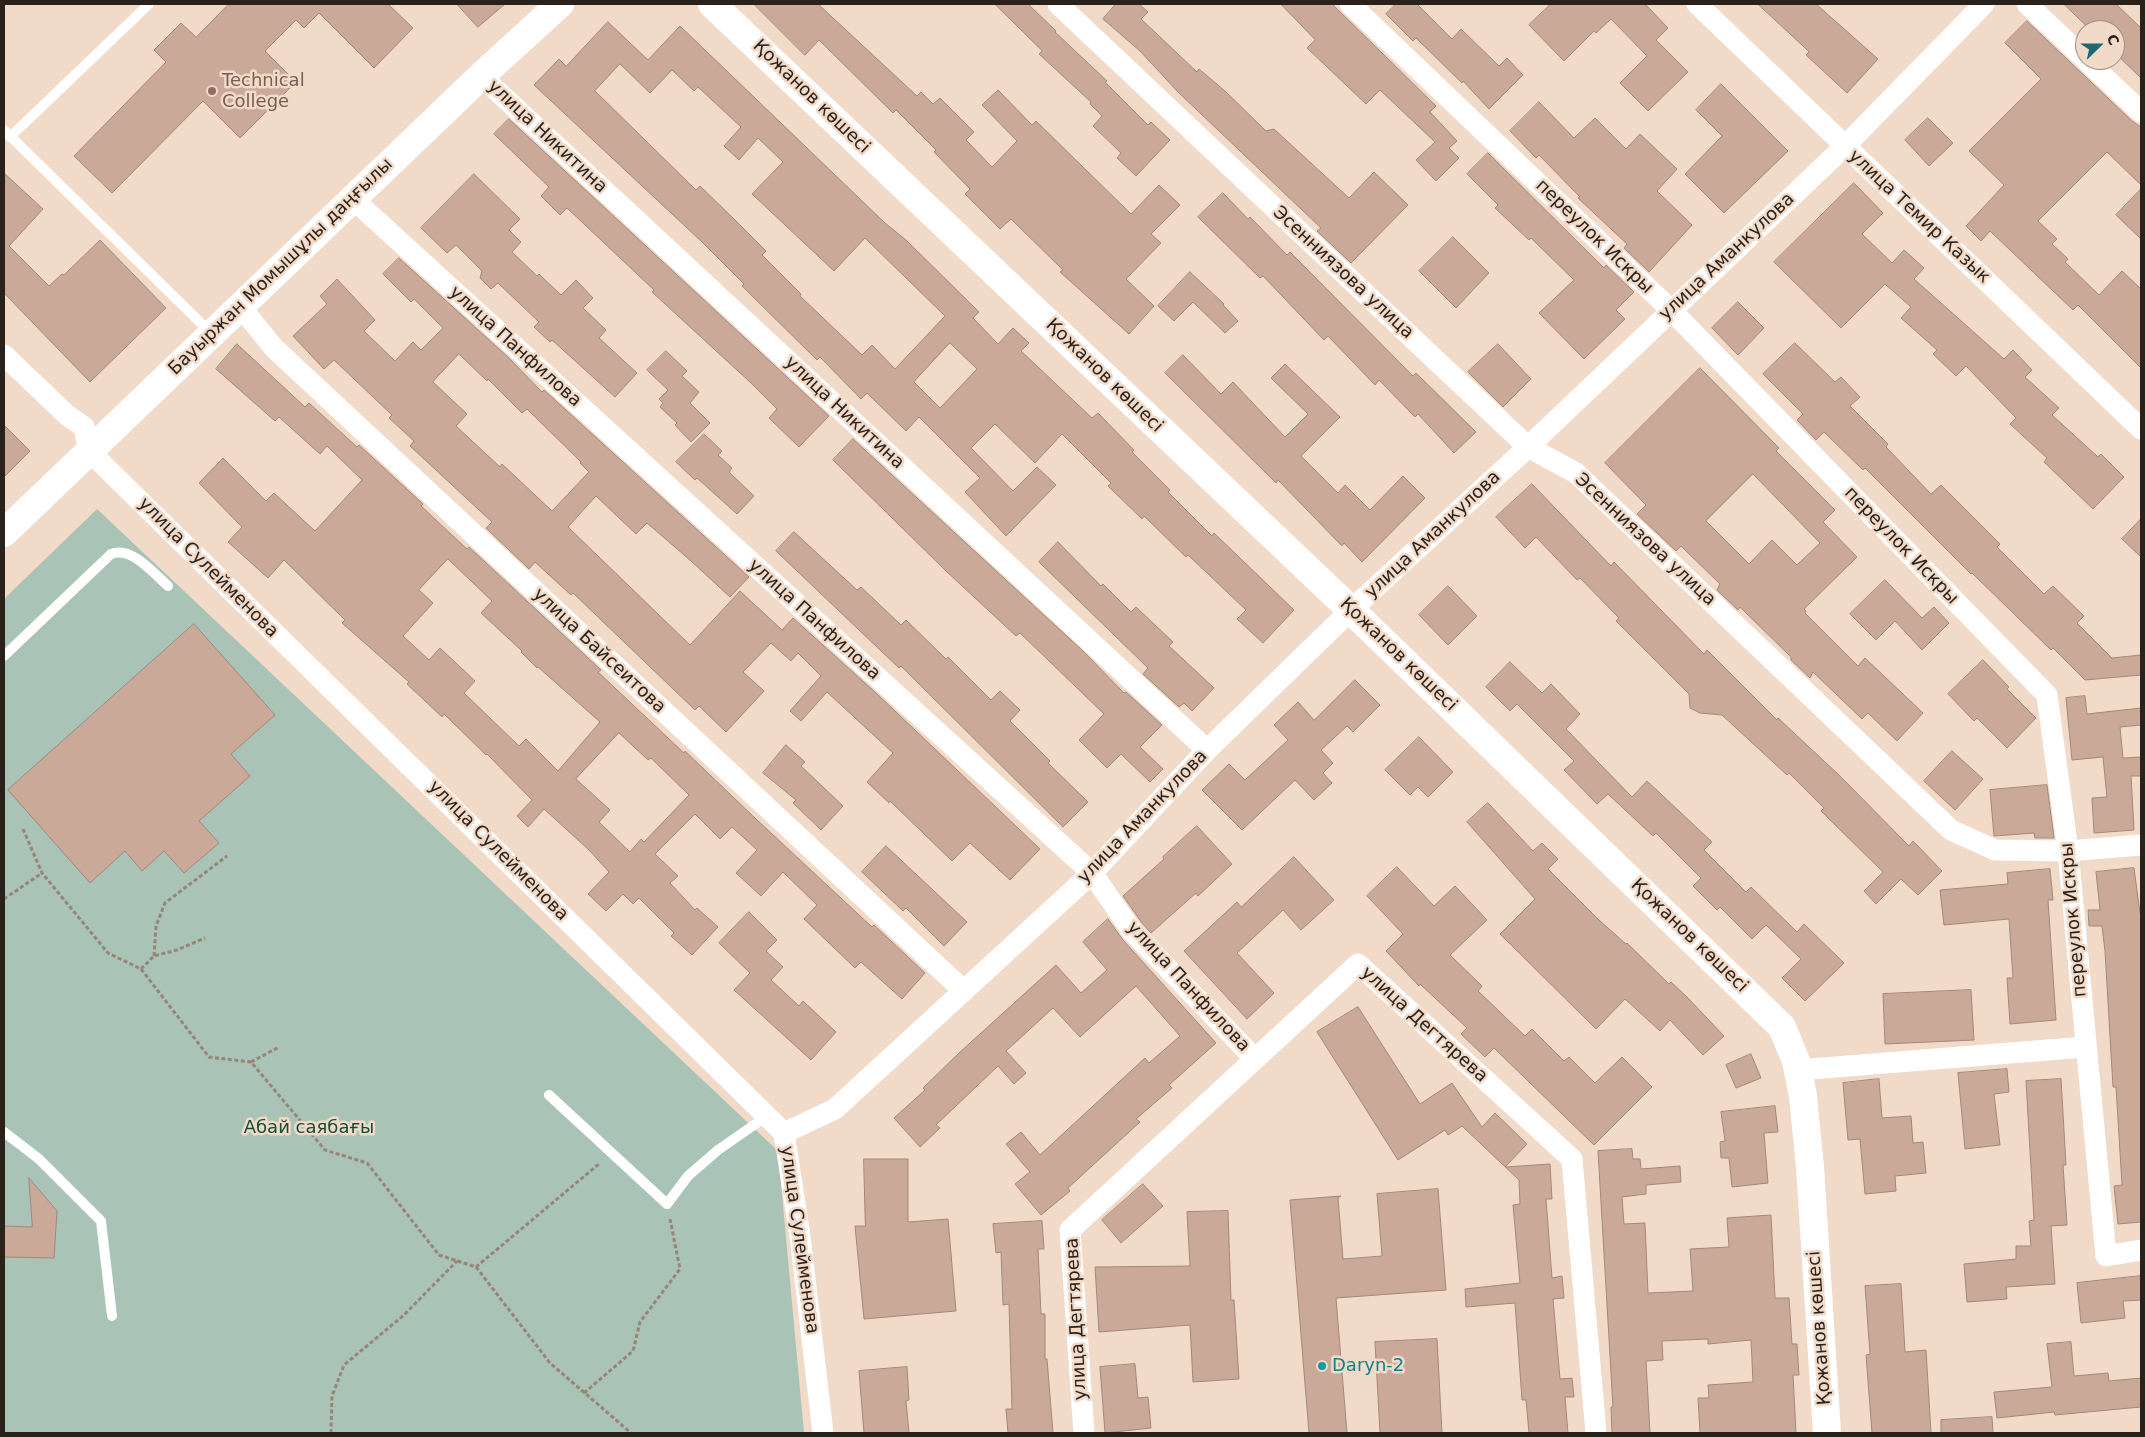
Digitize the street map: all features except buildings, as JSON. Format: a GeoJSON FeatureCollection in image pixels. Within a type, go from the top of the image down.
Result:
{"type":"FeatureCollection","features":[{"type":"Feature","properties":{"kind":"main road","name":"Бауыржан Момышұлы даңғылы"},"geometry":{"type":"LineString","coordinates":[[4,532],[481,76],[560,4]]}},
{"type":"Feature","properties":{"kind":"main road","name":"Қожанов көшесі"},"geometry":{"type":"LineString","coordinates":[[712,4],[1351,610],[1782,1027],[1796,1061],[1804,1096],[1827,1433]]}},
{"type":"Feature","properties":{"kind":"street","name":"Эсенниязова улица"},"geometry":{"type":"LineString","coordinates":[[1058,4],[1528,448],[1576,473],[1951,830],[1995,850],[2068,851],[2141,845]]}},
{"type":"Feature","properties":{"kind":"street","name":"переулок Искры"},"geometry":{"type":"LineString","coordinates":[[1350,4],[1671,310],[2047,696],[2068,851],[2106,1256],[2141,1250]]}},
{"type":"Feature","properties":{"kind":"street","name":"улица Темир Казык"},"geometry":{"type":"LineString","coordinates":[[1697,4],[2141,429]]}},
{"type":"Feature","properties":{"kind":"street","name":"улица Аманкулова"},"geometry":{"type":"LineString","coordinates":[[784,1133],[835,1109],[1092,873],[1207,750],[1351,610],[1528,448],[1845,146],[1984,4]]}},
{"type":"Feature","properties":{"kind":"street"},"geometry":{"type":"LineString","coordinates":[[2027,4],[2075,49]]}},
{"type":"Feature","properties":{"kind":"street"},"geometry":{"type":"LineString","coordinates":[[2097,70],[2141,112]]}},
{"type":"Feature","properties":{"kind":"street","name":"улица Никитина"},"geometry":{"type":"LineString","coordinates":[[481,76],[1207,750]]}},
{"type":"Feature","properties":{"kind":"street","name":"улица Панфилова"},"geometry":{"type":"LineString","coordinates":[[353,199],[1092,873],[1132,931],[1255,1059]]}},
{"type":"Feature","properties":{"kind":"street","name":"улица Байсеитова"},"geometry":{"type":"LineString","coordinates":[[240,306],[274,348],[964,991]]}},
{"type":"Feature","properties":{"kind":"street"},"geometry":{"type":"LineString","coordinates":[[4,355],[43,393],[84,427],[89,451]]}},
{"type":"Feature","properties":{"kind":"street","name":"улица Сулейменова"},"geometry":{"type":"LineString","coordinates":[[89,451],[784,1133],[800,1236],[823,1433]]}},
{"type":"Feature","properties":{"kind":"street","name":"улица Дегтярева"},"geometry":{"type":"LineString","coordinates":[[1084,1433],[1070,1230],[1358,964],[1572,1160],[1596,1433]]}},
{"type":"Feature","properties":{"kind":"street"},"geometry":{"type":"LineString","coordinates":[[1798,1070],[2085,1047]]}},
{"type":"Feature","properties":{"kind":"lane"},"geometry":{"type":"LineString","coordinates":[[149,4],[7,134],[211,333]]}},
{"type":"Feature","properties":{"kind":"lane"},"geometry":{"type":"LineString","coordinates":[[4,656],[111,554],[118,551],[132,555],[168,586]]}},
{"type":"Feature","properties":{"kind":"lane"},"geometry":{"type":"LineString","coordinates":[[548,1095],[667,1204],[688,1176],[718,1150],[767,1116]]}},
{"type":"Feature","properties":{"kind":"lane"},"geometry":{"type":"LineString","coordinates":[[4,1132],[39,1159],[101,1221],[112,1316]]}},
{"type":"Feature","properties":{"kind":"path"},"geometry":{"type":"LineString","coordinates":[[24,828],[42,873],[108,953],[140,969],[209,1057],[251,1062],[278,1047]]}},
{"type":"Feature","properties":{"kind":"path"},"geometry":{"type":"LineString","coordinates":[[154,956],[156,926],[165,903],[227,856]]}},
{"type":"Feature","properties":{"kind":"path"},"geometry":{"type":"LineString","coordinates":[[4,899],[42,873]]}},
{"type":"Feature","properties":{"kind":"path"},"geometry":{"type":"LineString","coordinates":[[140,969],[154,956],[177,950],[205,938]]}},
{"type":"Feature","properties":{"kind":"path"},"geometry":{"type":"LineString","coordinates":[[251,1062],[325,1150],[366,1162],[439,1255],[476,1267],[550,1363],[632,1433]]}},
{"type":"Feature","properties":{"kind":"path"},"geometry":{"type":"LineString","coordinates":[[476,1267],[612,1153]]}},
{"type":"Feature","properties":{"kind":"path"},"geometry":{"type":"LineString","coordinates":[[584,1393],[633,1351],[640,1322],[680,1269],[667,1204]]}},
{"type":"Feature","properties":{"kind":"path"},"geometry":{"type":"LineString","coordinates":[[331,1433],[332,1396],[344,1365],[404,1315],[458,1261]]}},
{"type":"Feature","properties":{"kind":"green space","name":"Абай саябағы"},"geometry":{"type":"Polygon","coordinates":[[[97,509],[778,1151],[804,1433],[4,1433],[4,599],[97,509]]]}},
{"type":"Feature","properties":{"kind":"place","name":"Technical College"},"geometry":{"type":"Point","coordinates":[212,91]}},
{"type":"Feature","properties":{"kind":"place","name":"Daryn-2"},"geometry":{"type":"Point","coordinates":[1322,1366]}}]}
